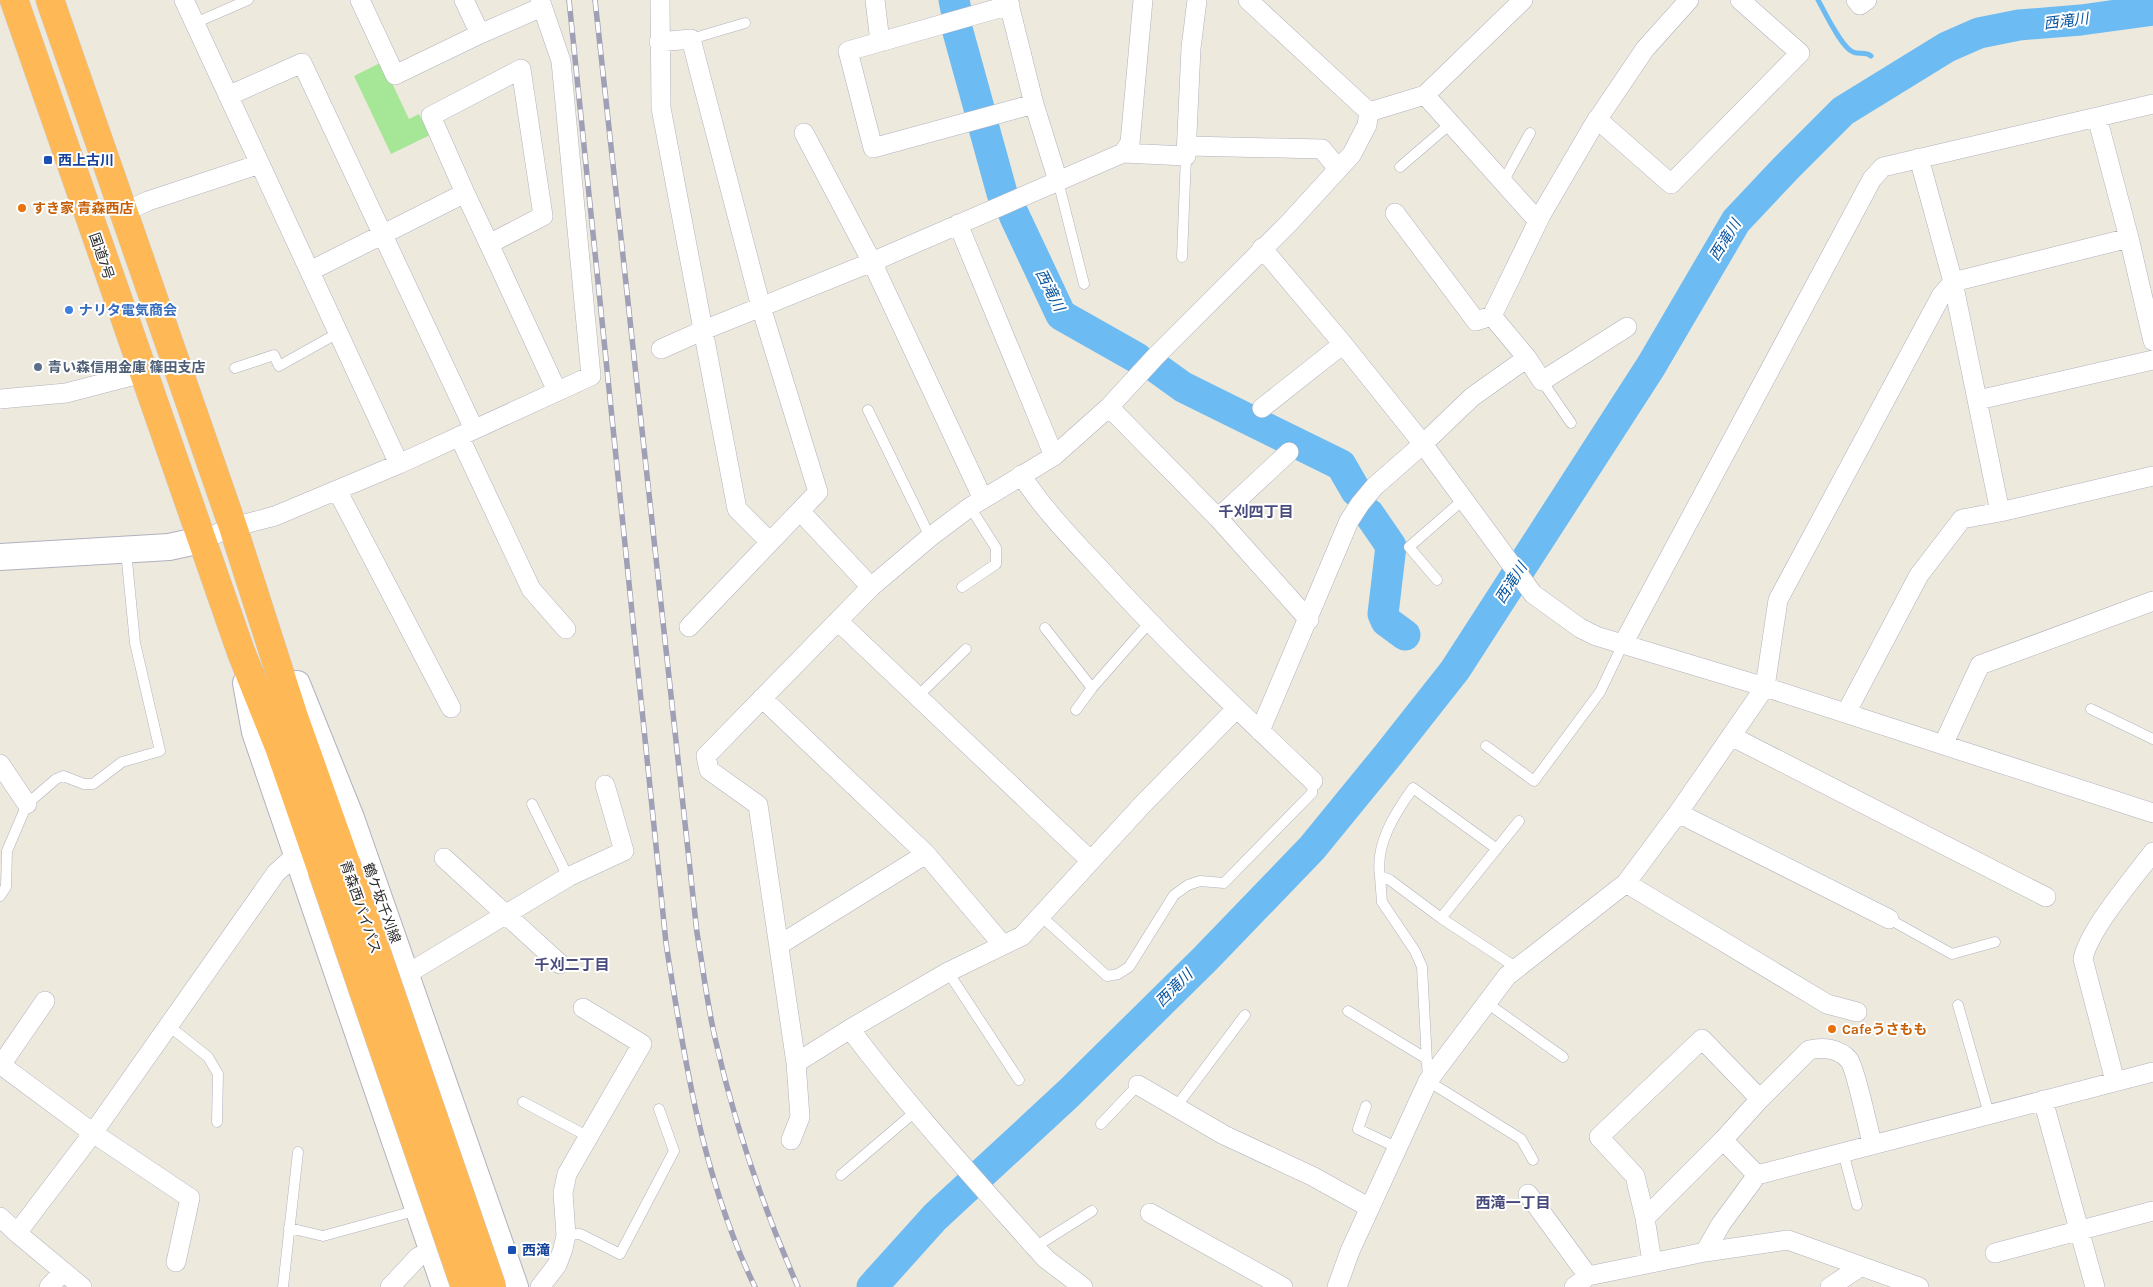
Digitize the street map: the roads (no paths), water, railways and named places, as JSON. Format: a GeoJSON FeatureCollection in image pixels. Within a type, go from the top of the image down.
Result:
{"type":"FeatureCollection","features":[{"type":"Feature","properties":{"kind":"highway","name":"国道7号"},"geometry":{"type":"LineString","coordinates":[[14,0],[201,540]]}},
{"type":"Feature","properties":{"kind":"highway"},"geometry":{"type":"LineString","coordinates":[[50,0],[232,527]]}},
{"type":"Feature","properties":{"kind":"highway","name":"青森西バイパス"},"geometry":{"type":"LineString","coordinates":[[232,527],[294,717],[334,867],[465,1287]]}},
{"type":"Feature","properties":{"kind":"highway","name":"青森西バイパス"},"geometry":{"type":"LineString","coordinates":[[201,540],[241,652],[280,747],[334,867],[492,1287]]}},
{"type":"Feature","properties":{"kind":"main road","name":"鶴ケ坂千刈線"},"geometry":{"type":"LineString","coordinates":[[232,527],[254,561],[306,712],[351,818],[408,974],[515,1287]]}},
{"type":"Feature","properties":{"kind":"main road"},"geometry":{"type":"LineString","coordinates":[[0,557],[169,547],[201,540]]}},
{"type":"Feature","properties":{"kind":"main road"},"geometry":{"type":"LineString","coordinates":[[241,652],[255,732],[445,1287]]}},
{"type":"Feature","properties":{"kind":"street"},"geometry":{"type":"LineString","coordinates":[[184,0],[399,464]]}},
{"type":"Feature","properties":{"kind":"street"},"geometry":{"type":"LineString","coordinates":[[201,540],[232,527],[275,516],[399,464],[591,376],[561,61],[541,4],[395,75],[360,0]]}},
{"type":"Feature","properties":{"kind":"street"},"geometry":{"type":"LineString","coordinates":[[464,0],[480,34]]}},
{"type":"Feature","properties":{"kind":"street"},"geometry":{"type":"LineString","coordinates":[[660,0],[661,108],[737,509],[769,541]]}},
{"type":"Feature","properties":{"kind":"street"},"geometry":{"type":"LineString","coordinates":[[875,0],[880,42]]}},
{"type":"Feature","properties":{"kind":"street"},"geometry":{"type":"LineString","coordinates":[[1123,153],[1130,143],[1143,0]]}},
{"type":"Feature","properties":{"kind":"street"},"geometry":{"type":"LineString","coordinates":[[1187,151],[1191,48],[1197,0]]}},
{"type":"Feature","properties":{"kind":"street"},"geometry":{"type":"LineString","coordinates":[[1248,0],[1369,112]]}},
{"type":"Feature","properties":{"kind":"street"},"geometry":{"type":"LineString","coordinates":[[1395,213],[1476,321],[1492,316],[1538,221],[1597,120],[1645,49],[1689,0]]}},
{"type":"Feature","properties":{"kind":"street"},"geometry":{"type":"LineString","coordinates":[[1597,120],[1671,184],[1800,54],[1740,0]]}},
{"type":"Feature","properties":{"kind":"street"},"geometry":{"type":"LineString","coordinates":[[1856,0],[1860,5],[1867,0]]}},
{"type":"Feature","properties":{"kind":"street"},"geometry":{"type":"LineString","coordinates":[[1369,112],[1425,95],[1520,1]]}},
{"type":"Feature","properties":{"kind":"street"},"geometry":{"type":"LineString","coordinates":[[1034,104],[873,148],[848,51],[1009,3],[1034,104],[1058,181]]}},
{"type":"Feature","properties":{"kind":"street"},"geometry":{"type":"LineString","coordinates":[[659,42],[691,39],[761,307],[818,492],[769,541],[689,627]]}},
{"type":"Feature","properties":{"kind":"street"},"geometry":{"type":"LineString","coordinates":[[228,96],[302,63],[384,234],[531,589],[566,629]]}},
{"type":"Feature","properties":{"kind":"street"},"geometry":{"type":"LineString","coordinates":[[489,244],[543,216],[521,70],[431,116],[465,194],[557,391]]}},
{"type":"Feature","properties":{"kind":"street"},"geometry":{"type":"LineString","coordinates":[[1425,95],[1538,221]]}},
{"type":"Feature","properties":{"kind":"street"},"geometry":{"type":"LineString","coordinates":[[1623,644],[1872,179],[1883,167],[2153,104]]}},
{"type":"Feature","properties":{"kind":"street"},"geometry":{"type":"LineString","coordinates":[[791,1140],[800,1117],[796,1063],[758,805],[709,770],[706,756],[871,587],[930,537],[976,503],[1054,456],[1109,406],[1262,248],[1289,223],[1352,154],[1367,125],[1369,112]]}},
{"type":"Feature","properties":{"kind":"street"},"geometry":{"type":"LineString","coordinates":[[2097,117],[2129,238],[2153,342]]}},
{"type":"Feature","properties":{"kind":"street"},"geometry":{"type":"LineString","coordinates":[[804,133],[872,262],[976,503]]}},
{"type":"Feature","properties":{"kind":"street"},"geometry":{"type":"LineString","coordinates":[[661,349],[872,262],[1123,153],[1322,148],[1338,168]]}},
{"type":"Feature","properties":{"kind":"street"},"geometry":{"type":"LineString","coordinates":[[1919,158],[1953,282],[2000,512]]}},
{"type":"Feature","properties":{"kind":"street"},"geometry":{"type":"LineString","coordinates":[[124,212],[148,201],[260,164]]}},
{"type":"Feature","properties":{"kind":"street"},"geometry":{"type":"LineString","coordinates":[[310,271],[465,194]]}},
{"type":"Feature","properties":{"kind":"street"},"geometry":{"type":"LineString","coordinates":[[958,224],[1054,456]]}},
{"type":"Feature","properties":{"kind":"street"},"geometry":{"type":"LineString","coordinates":[[1337,1287],[1350,1251],[1428,1081],[1507,976],[1626,883],[1678,813],[1765,687],[1778,600],[1941,296],[1953,282],[2129,238]]}},
{"type":"Feature","properties":{"kind":"street"},"geometry":{"type":"LineString","coordinates":[[1262,248],[1343,344],[1423,444],[1533,594],[1580,628],[1596,636],[1765,687],[2153,813]]}},
{"type":"Feature","properties":{"kind":"street"},"geometry":{"type":"LineString","coordinates":[[1492,316],[1527,358],[1542,381],[1627,327]]}},
{"type":"Feature","properties":{"kind":"street"},"geometry":{"type":"LineString","coordinates":[[1262,408],[1343,344]]}},
{"type":"Feature","properties":{"kind":"street"},"geometry":{"type":"LineString","coordinates":[[1260,731],[1309,620],[1349,522],[1360,504],[1375,486],[1423,444],[1472,397],[1527,358]]}},
{"type":"Feature","properties":{"kind":"street"},"geometry":{"type":"LineString","coordinates":[[1978,400],[2153,360]]}},
{"type":"Feature","properties":{"kind":"street"},"geometry":{"type":"LineString","coordinates":[[0,399],[66,393],[143,373]]}},
{"type":"Feature","properties":{"kind":"street"},"geometry":{"type":"LineString","coordinates":[[1109,406],[1218,518],[1309,620]]}},
{"type":"Feature","properties":{"kind":"street"},"geometry":{"type":"LineString","coordinates":[[1218,518],[1289,452]]}},
{"type":"Feature","properties":{"kind":"street"},"geometry":{"type":"LineString","coordinates":[[1021,475],[1037,500],[1149,623],[1236,709],[1313,780]]}},
{"type":"Feature","properties":{"kind":"street"},"geometry":{"type":"LineString","coordinates":[[1846,713],[1919,575],[1962,519],[2000,512],[2153,476]]}},
{"type":"Feature","properties":{"kind":"street"},"geometry":{"type":"LineString","coordinates":[[337,490],[451,708]]}},
{"type":"Feature","properties":{"kind":"street"},"geometry":{"type":"LineString","coordinates":[[800,511],[871,587]]}},
{"type":"Feature","properties":{"kind":"street"},"geometry":{"type":"LineString","coordinates":[[1943,745],[1980,666],[2153,601]]}},
{"type":"Feature","properties":{"kind":"street"},"geometry":{"type":"LineString","coordinates":[[838,621],[1090,860]]}},
{"type":"Feature","properties":{"kind":"street"},"geometry":{"type":"LineString","coordinates":[[762,698],[926,854],[1002,944]]}},
{"type":"Feature","properties":{"kind":"street"},"geometry":{"type":"LineString","coordinates":[[796,1063],[948,972],[1002,944],[1022,936],[1090,860],[1236,709]]}},
{"type":"Feature","properties":{"kind":"street"},"geometry":{"type":"LineString","coordinates":[[1731,736],[2046,897]]}},
{"type":"Feature","properties":{"kind":"street"},"geometry":{"type":"LineString","coordinates":[[0,764],[27,804]]}},
{"type":"Feature","properties":{"kind":"street"},"geometry":{"type":"LineString","coordinates":[[408,974],[568,877],[624,851],[605,785]]}},
{"type":"Feature","properties":{"kind":"street"},"geometry":{"type":"LineString","coordinates":[[1678,813],[1890,919]]}},
{"type":"Feature","properties":{"kind":"street"},"geometry":{"type":"LineString","coordinates":[[2115,1081],[2083,959],[2085,946],[2099,924],[2153,852]]}},
{"type":"Feature","properties":{"kind":"street"},"geometry":{"type":"LineString","coordinates":[[779,945],[926,854]]}},
{"type":"Feature","properties":{"kind":"street"},"geometry":{"type":"LineString","coordinates":[[17,1233],[93,1133],[276,873],[296,855]]}},
{"type":"Feature","properties":{"kind":"street"},"geometry":{"type":"LineString","coordinates":[[444,858],[560,964]]}},
{"type":"Feature","properties":{"kind":"street"},"geometry":{"type":"LineString","coordinates":[[1626,883],[1827,1004],[1857,1012]]}},
{"type":"Feature","properties":{"kind":"street"},"geometry":{"type":"LineString","coordinates":[[45,1001],[1,1065],[93,1133],[190,1198],[176,1262]]}},
{"type":"Feature","properties":{"kind":"street"},"geometry":{"type":"LineString","coordinates":[[540,1287],[557,1265],[566,1235],[563,1194],[567,1174],[642,1044],[583,1008]]}},
{"type":"Feature","properties":{"kind":"street"},"geometry":{"type":"LineString","coordinates":[[850,1029],[916,1111],[1035,1247],[1046,1259],[1083,1287]]}},
{"type":"Feature","properties":{"kind":"street"},"geometry":{"type":"LineString","coordinates":[[1652,1262],[1645,1218],[1635,1176],[1599,1137],[1702,1039],[1760,1098]]}},
{"type":"Feature","properties":{"kind":"street"},"geometry":{"type":"LineString","coordinates":[[1645,1218],[1723,1140],[1760,1098],[1809,1050],[1820,1048],[1836,1050],[1850,1061],[1872,1144]]}},
{"type":"Feature","properties":{"kind":"street"},"geometry":{"type":"LineString","coordinates":[[1705,1252],[1721,1224],[1757,1175],[2153,1072]]}},
{"type":"Feature","properties":{"kind":"street"},"geometry":{"type":"LineString","coordinates":[[1138,1085],[1224,1135],[1312,1176],[1370,1208]]}},
{"type":"Feature","properties":{"kind":"street"},"geometry":{"type":"LineString","coordinates":[[2044,1100],[2095,1287]]}},
{"type":"Feature","properties":{"kind":"street"},"geometry":{"type":"LineString","coordinates":[[1723,1140],[1757,1175]]}},
{"type":"Feature","properties":{"kind":"street"},"geometry":{"type":"LineString","coordinates":[[1528,1194],[1581,1281],[1652,1262],[1788,1240],[1919,1287]]}},
{"type":"Feature","properties":{"kind":"street"},"geometry":{"type":"LineString","coordinates":[[1994,1253],[2153,1211]]}},
{"type":"Feature","properties":{"kind":"street"},"geometry":{"type":"LineString","coordinates":[[1150,1213],[1283,1287]]}},
{"type":"Feature","properties":{"kind":"street"},"geometry":{"type":"LineString","coordinates":[[0,1217],[82,1287]]}},
{"type":"Feature","properties":{"kind":"street"},"geometry":{"type":"LineString","coordinates":[[390,1287],[418,1257],[495,1229]]}},
{"type":"Feature","properties":{"kind":"street"},"geometry":{"type":"LineString","coordinates":[[1830,1287],[1860,1267]]}},
{"type":"Feature","properties":{"kind":"street"},"geometry":{"type":"LineString","coordinates":[[49,1287],[63,1272]]}},
{"type":"Feature","properties":{"kind":"lane"},"geometry":{"type":"LineString","coordinates":[[195,23],[248,0]]}},
{"type":"Feature","properties":{"kind":"lane"},"geometry":{"type":"LineString","coordinates":[[691,39],[745,23]]}},
{"type":"Feature","properties":{"kind":"lane"},"geometry":{"type":"LineString","coordinates":[[1400,167],[1450,124]]}},
{"type":"Feature","properties":{"kind":"lane"},"geometry":{"type":"LineString","coordinates":[[1503,182],[1530,133]]}},
{"type":"Feature","properties":{"kind":"lane"},"geometry":{"type":"LineString","coordinates":[[1182,257],[1187,151]]}},
{"type":"Feature","properties":{"kind":"lane"},"geometry":{"type":"LineString","coordinates":[[1058,181],[1084,284]]}},
{"type":"Feature","properties":{"kind":"lane"},"geometry":{"type":"LineString","coordinates":[[235,368],[274,355],[279,366],[338,333]]}},
{"type":"Feature","properties":{"kind":"lane"},"geometry":{"type":"LineString","coordinates":[[1542,381],[1572,423]]}},
{"type":"Feature","properties":{"kind":"lane"},"geometry":{"type":"LineString","coordinates":[[868,410],[930,537]]}},
{"type":"Feature","properties":{"kind":"lane"},"geometry":{"type":"LineString","coordinates":[[1437,580],[1409,547],[1464,499]]}},
{"type":"Feature","properties":{"kind":"lane"},"geometry":{"type":"LineString","coordinates":[[962,588],[996,564],[996,548],[976,503]]}},
{"type":"Feature","properties":{"kind":"lane"},"geometry":{"type":"LineString","coordinates":[[0,896],[6,886],[7,852],[27,804],[56,779],[63,776],[84,784],[93,784],[122,762],[160,751],[135,643],[126,550]]}},
{"type":"Feature","properties":{"kind":"lane"},"geometry":{"type":"LineString","coordinates":[[1076,710],[1092,688],[1149,623]]}},
{"type":"Feature","properties":{"kind":"lane"},"geometry":{"type":"LineString","coordinates":[[1045,628],[1092,688]]}},
{"type":"Feature","properties":{"kind":"lane"},"geometry":{"type":"LineString","coordinates":[[1486,746],[1534,781],[1600,692],[1623,644]]}},
{"type":"Feature","properties":{"kind":"lane"},"geometry":{"type":"LineString","coordinates":[[918,696],[966,649]]}},
{"type":"Feature","properties":{"kind":"lane"},"geometry":{"type":"LineString","coordinates":[[2092,709],[2153,739]]}},
{"type":"Feature","properties":{"kind":"lane"},"geometry":{"type":"LineString","coordinates":[[1041,916],[1107,976],[1118,974],[1129,966],[1174,894],[1188,885],[1200,881],[1224,883],[1312,793],[1313,780]]}},
{"type":"Feature","properties":{"kind":"lane"},"geometry":{"type":"LineString","coordinates":[[1496,849],[1413,788],[1393,816],[1378,863],[1382,902],[1415,951],[1422,968],[1428,1081],[1521,1139],[1533,1160]]}},
{"type":"Feature","properties":{"kind":"lane"},"geometry":{"type":"LineString","coordinates":[[532,804],[568,877]]}},
{"type":"Feature","properties":{"kind":"lane"},"geometry":{"type":"LineString","coordinates":[[1441,918],[1519,821]]}},
{"type":"Feature","properties":{"kind":"lane"},"geometry":{"type":"LineString","coordinates":[[1380,876],[1390,880],[1441,918],[1517,968]]}},
{"type":"Feature","properties":{"kind":"lane"},"geometry":{"type":"LineString","coordinates":[[1890,919],[1952,954],[1995,942]]}},
{"type":"Feature","properties":{"kind":"lane"},"geometry":{"type":"LineString","coordinates":[[948,972],[1019,1080]]}},
{"type":"Feature","properties":{"kind":"lane"},"geometry":{"type":"LineString","coordinates":[[1487,1003],[1563,1057]]}},
{"type":"Feature","properties":{"kind":"lane"},"geometry":{"type":"LineString","coordinates":[[1958,1005],[1989,1114]]}},
{"type":"Feature","properties":{"kind":"lane"},"geometry":{"type":"LineString","coordinates":[[1348,1011],[1427,1059]]}},
{"type":"Feature","properties":{"kind":"lane"},"geometry":{"type":"LineString","coordinates":[[1176,1107],[1245,1015]]}},
{"type":"Feature","properties":{"kind":"lane"},"geometry":{"type":"LineString","coordinates":[[169,1026],[208,1057],[218,1074],[217,1122]]}},
{"type":"Feature","properties":{"kind":"lane"},"geometry":{"type":"LineString","coordinates":[[1101,1124],[1138,1085]]}},
{"type":"Feature","properties":{"kind":"lane"},"geometry":{"type":"LineString","coordinates":[[523,1102],[589,1137]]}},
{"type":"Feature","properties":{"kind":"lane"},"geometry":{"type":"LineString","coordinates":[[1366,1106],[1358,1129],[1398,1148]]}},
{"type":"Feature","properties":{"kind":"lane"},"geometry":{"type":"LineString","coordinates":[[566,1235],[580,1234],[620,1254],[674,1151],[658,1109]]}},
{"type":"Feature","properties":{"kind":"lane"},"geometry":{"type":"LineString","coordinates":[[842,1175],[916,1111]]}},
{"type":"Feature","properties":{"kind":"lane"},"geometry":{"type":"LineString","coordinates":[[283,1287],[298,1152]]}},
{"type":"Feature","properties":{"kind":"lane"},"geometry":{"type":"LineString","coordinates":[[1843,1152],[1857,1205]]}},
{"type":"Feature","properties":{"kind":"lane"},"geometry":{"type":"LineString","coordinates":[[289,1228],[323,1236],[418,1210]]}},
{"type":"Feature","properties":{"kind":"lane"},"geometry":{"type":"LineString","coordinates":[[1035,1247],[1092,1210]]}},
{"type":"Feature","properties":{"kind":"waterway","name":"西滝川"},"geometry":{"type":"LineString","coordinates":[[954,0],[956,10]]}},
{"type":"Feature","properties":{"kind":"waterway"},"geometry":{"type":"LineString","coordinates":[[1818,0],[1838,37],[1848,49],[1855,53],[1871,56]]}},
{"type":"Feature","properties":{"kind":"waterway"},"geometry":{"type":"LineString","coordinates":[[2135,0],[2137,13]]}},
{"type":"Feature","properties":{"kind":"waterway","name":"西滝川"},"geometry":{"type":"LineString","coordinates":[[872,1287],[935,1217],[1068,1094],[1205,959],[1312,848],[1455,670],[1651,366],[1736,221],[1843,111],[1947,47],[1979,33],[2019,25],[2081,20],[2153,10]]}},
{"type":"Feature","properties":{"kind":"waterway","name":"西滝川"},"geometry":{"type":"LineString","coordinates":[[958,32],[979,108]]}},
{"type":"Feature","properties":{"kind":"waterway"},"geometry":{"type":"LineString","coordinates":[[1881,73],[1888,85]]}},
{"type":"Feature","properties":{"kind":"waterway","name":"西滝川"},"geometry":{"type":"LineString","coordinates":[[984,128],[1002,193]]}},
{"type":"Feature","properties":{"kind":"waterway","name":"西滝川"},"geometry":{"type":"LineString","coordinates":[[1014,215],[1061,315],[1137,358]]}},
{"type":"Feature","properties":{"kind":"waterway","name":"西滝川"},"geometry":{"type":"LineString","coordinates":[[1158,369],[1183,387],[1341,465],[1356,491]]}},
{"type":"Feature","properties":{"kind":"waterway","name":"西滝川"},"geometry":{"type":"LineString","coordinates":[[1369,514],[1391,546],[1383,614],[1386,621],[1405,635]]}},
{"type":"Feature","properties":{"kind":"railway"},"geometry":{"type":"LineString","coordinates":[[569,0],[666,943],[688,1075],[709,1162],[737,1246],[755,1287]]}},
{"type":"Feature","properties":{"kind":"railway"},"geometry":{"type":"LineString","coordinates":[[595,0],[697,933],[705,985],[715,1038],[740,1133],[761,1195],[798,1287]]}},
{"type":"Feature","properties":{"kind":"place","name":"西上古川"},"geometry":{"type":"Point","coordinates":[48,160]}},
{"type":"Feature","properties":{"kind":"place","name":"すき家 青森西店"},"geometry":{"type":"Point","coordinates":[22,208]}},
{"type":"Feature","properties":{"kind":"place","name":"ナリタ電気商会"},"geometry":{"type":"Point","coordinates":[69,310]}},
{"type":"Feature","properties":{"kind":"place","name":"青い森信用金庫 篠田支店"},"geometry":{"type":"Point","coordinates":[38,367]}},
{"type":"Feature","properties":{"kind":"place","name":"Cafeうさもも"},"geometry":{"type":"Point","coordinates":[1832,1029]}},
{"type":"Feature","properties":{"kind":"place","name":"西滝"},"geometry":{"type":"Point","coordinates":[512,1250]}},
{"type":"Feature","properties":{"kind":"district","name":"千刈四丁目"},"geometry":{"type":"Point","coordinates":[1256,512]}},
{"type":"Feature","properties":{"kind":"district","name":"千刈二丁目"},"geometry":{"type":"Point","coordinates":[572,965]}},
{"type":"Feature","properties":{"kind":"district","name":"西滝一丁目"},"geometry":{"type":"Point","coordinates":[1513,1203]}}]}
